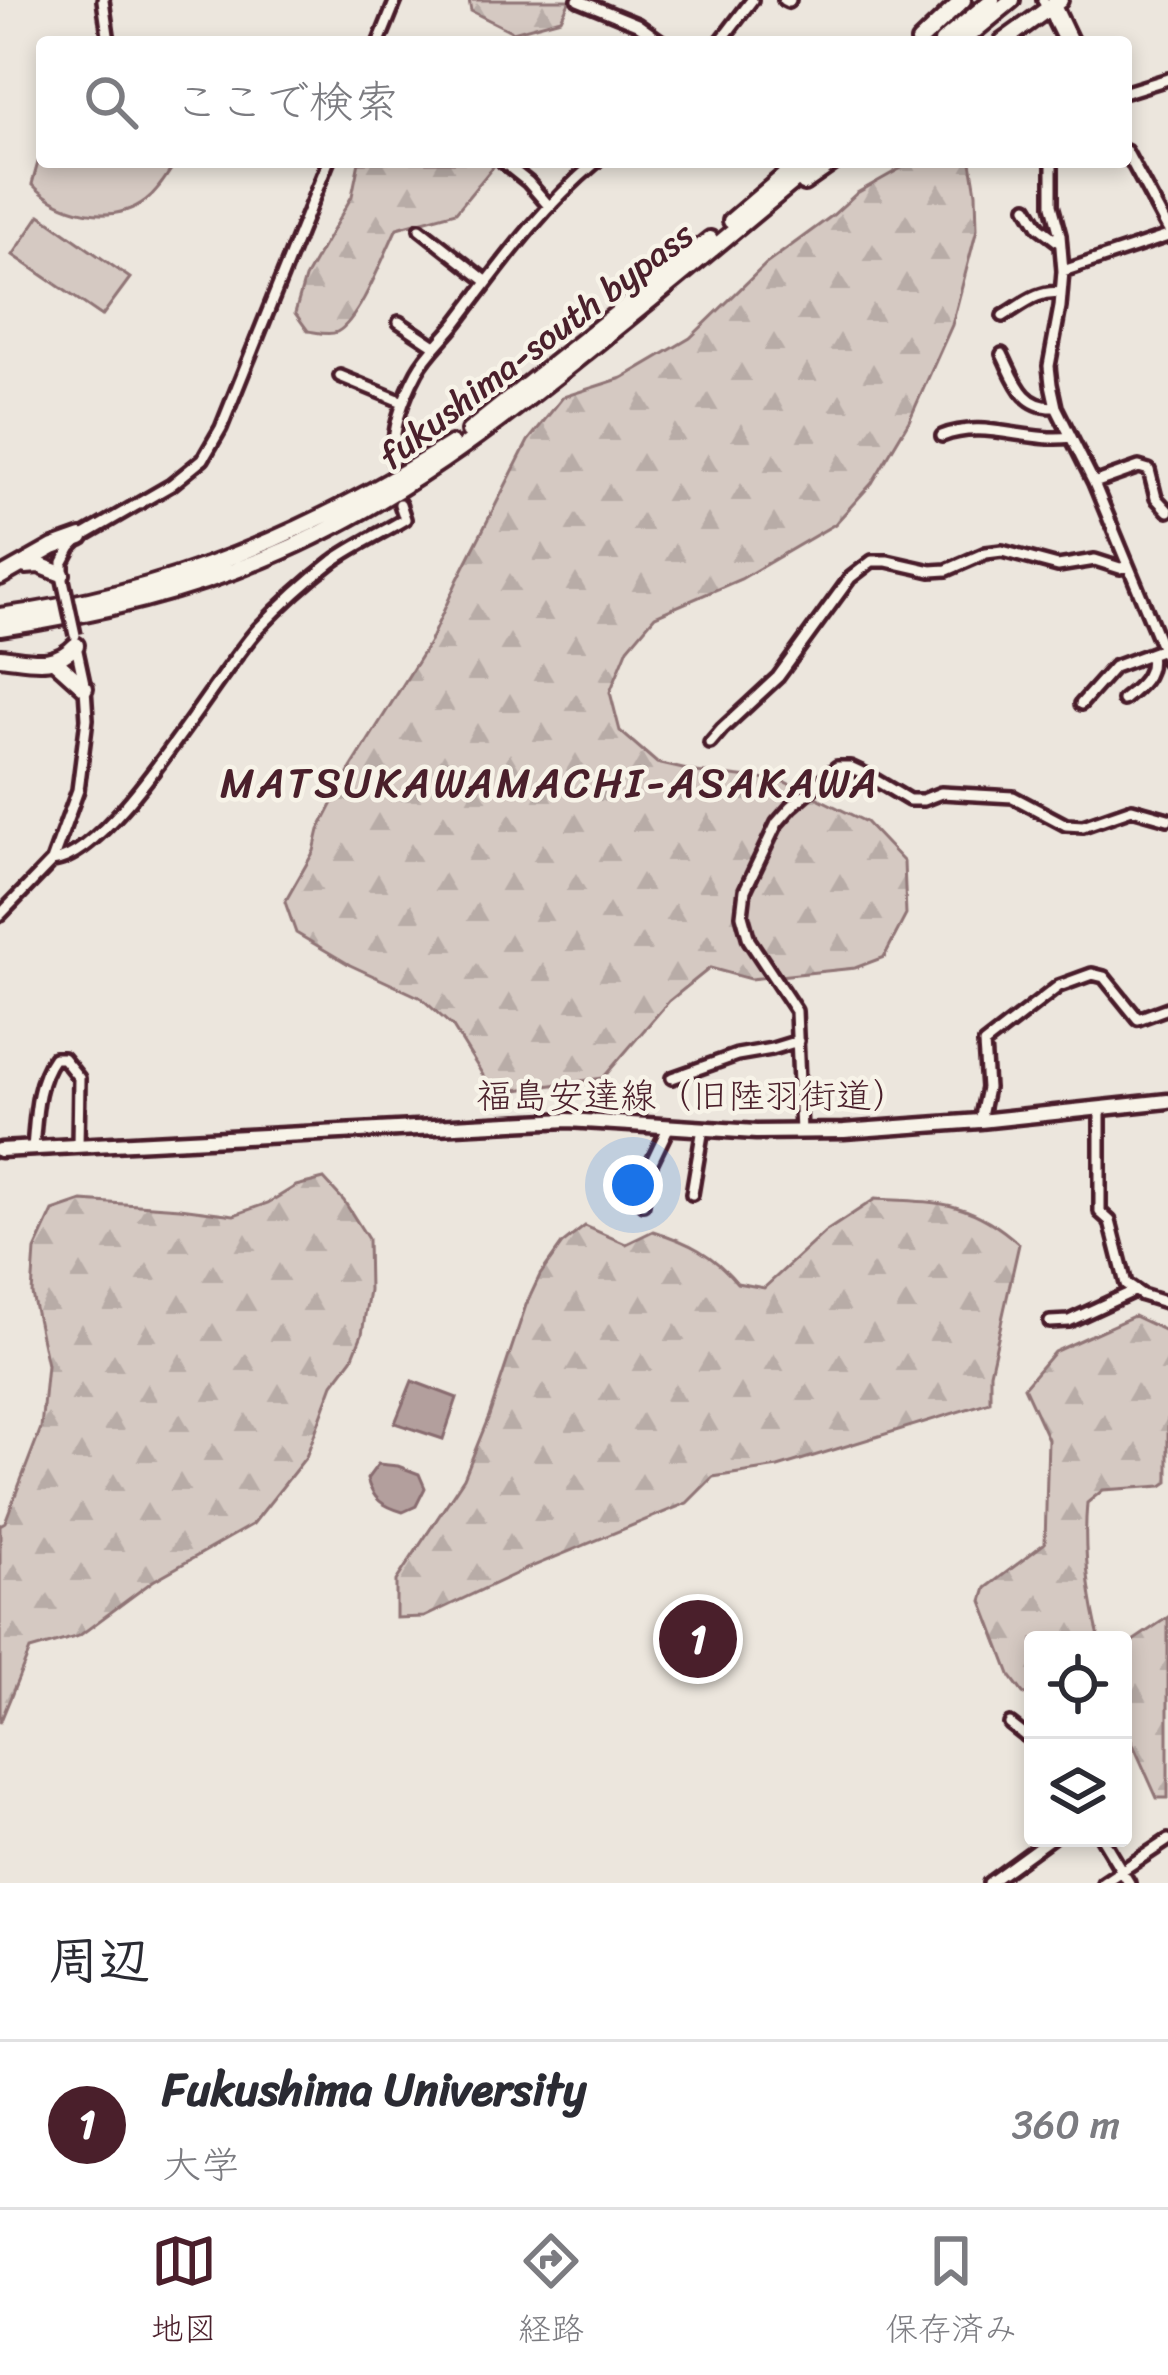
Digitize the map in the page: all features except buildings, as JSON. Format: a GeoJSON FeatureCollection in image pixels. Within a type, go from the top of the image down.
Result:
{"type":"FeatureCollection","features":[{"type":"Feature","properties":{"kind":"highway"},"geometry":{"type":"LineString","coordinates":[[925,36],[963,0]]}},
{"type":"Feature","properties":{"kind":"highway"},"geometry":{"type":"LineString","coordinates":[[949,36],[992,0]]}},
{"type":"Feature","properties":{"kind":"highway"},"geometry":{"type":"LineString","coordinates":[[968,36],[1012,0]]}},
{"type":"Feature","properties":{"kind":"highway"},"geometry":{"type":"LineString","coordinates":[[1011,36],[1052,3]]}},
{"type":"Feature","properties":{"kind":"highway","name":"fukushima-south bypass"},"geometry":{"type":"LineString","coordinates":[[0,616],[76,604],[211,566],[275,541],[395,479],[460,438],[730,223],[790,168]]}},
{"type":"Feature","properties":{"kind":"highway","name":"fukushima-south bypass"},"geometry":{"type":"LineString","coordinates":[[0,628],[101,610],[209,579],[263,560],[362,511],[508,414],[810,168]]}},
{"type":"Feature","properties":{"kind":"highway"},"geometry":{"type":"LineString","coordinates":[[713,249],[826,168]]}},
{"type":"Feature","properties":{"kind":"highway"},"geometry":{"type":"LineString","coordinates":[[0,578],[53,547],[81,537]]}},
{"type":"Feature","properties":{"kind":"highway"},"geometry":{"type":"LineString","coordinates":[[0,578],[29,565],[63,578]]}},
{"type":"Feature","properties":{"kind":"highway"},"geometry":{"type":"LineString","coordinates":[[0,657],[56,661],[75,640]]}},
{"type":"Feature","properties":{"kind":"highway"},"geometry":{"type":"LineString","coordinates":[[56,661],[85,688]]}},
{"type":"Feature","properties":{"kind":"main road","name":"福島安達線（旧陸羽街道）"},"geometry":{"type":"LineString","coordinates":[[0,1150],[568,1120],[844,1131],[1168,1102]]}},
{"type":"Feature","properties":{"kind":"street"},"geometry":{"type":"LineString","coordinates":[[104,0],[108,36]]}},
{"type":"Feature","properties":{"kind":"street"},"geometry":{"type":"LineString","coordinates":[[381,36],[396,0]]}},
{"type":"Feature","properties":{"kind":"street"},"geometry":{"type":"LineString","coordinates":[[578,0],[637,24],[654,36]]}},
{"type":"Feature","properties":{"kind":"street"},"geometry":{"type":"LineString","coordinates":[[725,36],[752,0]]}},
{"type":"Feature","properties":{"kind":"street"},"geometry":{"type":"LineString","coordinates":[[1052,3],[1062,36]]}},
{"type":"Feature","properties":{"kind":"street"},"geometry":{"type":"LineString","coordinates":[[1052,3],[1070,36]]}},
{"type":"Feature","properties":{"kind":"street"},"geometry":{"type":"LineString","coordinates":[[1132,90],[1168,80]]}},
{"type":"Feature","properties":{"kind":"street"},"geometry":{"type":"LineString","coordinates":[[1063,271],[1168,232],[1132,163]]}},
{"type":"Feature","properties":{"kind":"street"},"geometry":{"type":"LineString","coordinates":[[0,915],[52,861],[78,790],[85,748],[85,688],[63,578],[66,555],[81,537],[171,485],[202,459],[221,428],[326,168]]}},
{"type":"Feature","properties":{"kind":"street"},"geometry":{"type":"LineString","coordinates":[[510,168],[548,205]]}},
{"type":"Feature","properties":{"kind":"street"},"geometry":{"type":"LineString","coordinates":[[393,460],[403,402],[427,354],[548,205],[589,168]]}},
{"type":"Feature","properties":{"kind":"street"},"geometry":{"type":"LineString","coordinates":[[1052,168],[1052,205],[1063,271],[1049,366],[1056,407],[1094,483],[1168,662]]}},
{"type":"Feature","properties":{"kind":"street"},"geometry":{"type":"LineString","coordinates":[[1027,207],[1039,226],[1060,243]]}},
{"type":"Feature","properties":{"kind":"street"},"geometry":{"type":"LineString","coordinates":[[420,230],[486,281]]}},
{"type":"Feature","properties":{"kind":"street"},"geometry":{"type":"LineString","coordinates":[[1003,316],[1049,291],[1061,293]]}},
{"type":"Feature","properties":{"kind":"street"},"geometry":{"type":"LineString","coordinates":[[399,322],[435,346]]}},
{"type":"Feature","properties":{"kind":"street"},"geometry":{"type":"LineString","coordinates":[[1002,354],[1028,400],[1037,406],[1056,407]]}},
{"type":"Feature","properties":{"kind":"street"},"geometry":{"type":"LineString","coordinates":[[340,376],[403,402]]}},
{"type":"Feature","properties":{"kind":"street"},"geometry":{"type":"LineString","coordinates":[[942,436],[970,428],[1046,439],[1071,437]]}},
{"type":"Feature","properties":{"kind":"street"},"geometry":{"type":"LineString","coordinates":[[1094,483],[1139,467],[1149,470],[1156,498],[1168,511]]}},
{"type":"Feature","properties":{"kind":"street"},"geometry":{"type":"LineString","coordinates":[[52,861],[83,848],[109,823],[166,757],[261,626],[334,561],[405,519],[400,504]]}},
{"type":"Feature","properties":{"kind":"street"},"geometry":{"type":"LineString","coordinates":[[710,743],[778,677],[850,578],[872,561],[947,570],[1002,551],[1058,566],[1088,560],[1128,566]]}},
{"type":"Feature","properties":{"kind":"street"},"geometry":{"type":"LineString","coordinates":[[1081,704],[1114,668],[1163,650]]}},
{"type":"Feature","properties":{"kind":"street"},"geometry":{"type":"LineString","coordinates":[[1123,700],[1149,675],[1150,656]]}},
{"type":"Feature","properties":{"kind":"street"},"geometry":{"type":"LineString","coordinates":[[801,1132],[796,1011],[749,940],[742,915],[745,890],[777,823],[790,807],[837,767],[850,767],[908,800],[941,793],[1013,797],[1066,825],[1083,826],[1132,809],[1168,819]]}},
{"type":"Feature","properties":{"kind":"street"},"geometry":{"type":"LineString","coordinates":[[980,1121],[987,1088],[985,1044],[1059,986],[1092,974],[1104,977],[1138,1019],[1168,1008]]}},
{"type":"Feature","properties":{"kind":"street"},"geometry":{"type":"LineString","coordinates":[[672,1078],[737,1054],[798,1042]]}},
{"type":"Feature","properties":{"kind":"street"},"geometry":{"type":"LineString","coordinates":[[33,1148],[41,1084],[54,1058],[63,1058],[79,1078],[78,1146]]}},
{"type":"Feature","properties":{"kind":"street"},"geometry":{"type":"LineString","coordinates":[[1100,1110],[1100,1212],[1111,1221],[1126,1284],[1168,1303]]}},
{"type":"Feature","properties":{"kind":"street"},"geometry":{"type":"LineString","coordinates":[[643,1204],[646,1174],[668,1126]]}},
{"type":"Feature","properties":{"kind":"street"},"geometry":{"type":"LineString","coordinates":[[692,1193],[703,1128]]}},
{"type":"Feature","properties":{"kind":"street"},"geometry":{"type":"LineString","coordinates":[[1050,1322],[1069,1321],[1134,1291]]}},
{"type":"Feature","properties":{"kind":"street"},"geometry":{"type":"LineString","coordinates":[[1010,1724],[1029,1739]]}},
{"type":"Feature","properties":{"kind":"street"},"geometry":{"type":"LineString","coordinates":[[1103,1883],[1168,1840]]}},
{"type":"Feature","properties":{"kind":"street"},"geometry":{"type":"LineString","coordinates":[[989,1883],[1039,1847]]}},
{"type":"Feature","properties":{"kind":"street"},"geometry":{"type":"LineString","coordinates":[[1107,1847],[1129,1883]]}},
{"type":"Feature","properties":{"kind":"green space"},"geometry":{"type":"Polygon","coordinates":[[[469,0],[570,0],[561,19],[513,32],[471,11],[469,0]]]}},
{"type":"Feature","properties":{"kind":"green space"},"geometry":{"type":"Polygon","coordinates":[[[36,168],[172,168],[146,200],[118,213],[71,209],[32,184],[36,168]]]}},
{"type":"Feature","properties":{"kind":"green space"},"geometry":{"type":"Polygon","coordinates":[[[358,168],[492,168],[456,212],[397,228],[346,325],[334,333],[308,331],[295,313],[305,278],[352,196],[358,168]]]}},
{"type":"Feature","properties":{"kind":"green space"},"geometry":{"type":"Polygon","coordinates":[[[901,168],[972,168],[977,229],[952,325],[909,421],[872,483],[835,524],[741,579],[655,616],[628,648],[610,692],[620,731],[657,763],[785,782],[866,822],[904,862],[906,915],[884,957],[855,968],[750,979],[710,968],[669,1001],[603,1078],[494,1093],[453,1027],[421,998],[296,933],[285,902],[351,768],[429,643],[528,441],[563,397],[622,378],[690,338],[766,264],[857,193],[901,168]]]}},
{"type":"Feature","properties":{"kind":"green space"},"geometry":{"type":"Polygon","coordinates":[[[40,215],[130,278],[102,316],[13,255],[40,215]]]}},
{"type":"Feature","properties":{"kind":"green space"},"geometry":{"type":"Polygon","coordinates":[[[324,1179],[368,1239],[369,1290],[362,1334],[352,1359],[333,1384],[306,1457],[253,1524],[153,1581],[79,1636],[30,1650],[0,1723],[0,1525],[41,1428],[47,1365],[32,1294],[35,1250],[53,1211],[82,1201],[234,1215],[296,1186],[324,1179]]]}},
{"type":"Feature","properties":{"kind":"green space"},"geometry":{"type":"Polygon","coordinates":[[[875,1199],[935,1203],[968,1211],[1019,1244],[990,1373],[990,1402],[778,1467],[713,1477],[687,1503],[424,1617],[396,1618],[396,1581],[464,1478],[526,1305],[562,1244],[585,1226],[626,1244],[653,1231],[699,1250],[737,1283],[764,1288],[825,1232],[875,1199]]]}},
{"type":"Feature","properties":{"kind":"green space"},"geometry":{"type":"Polygon","coordinates":[[[1134,1316],[1168,1332],[1168,1482],[1103,1490],[1087,1503],[1086,1553],[1098,1631],[1024,1631],[1024,1694],[1011,1677],[982,1601],[986,1588],[1045,1543],[1048,1439],[1024,1387],[1054,1352],[1134,1316]]]}},
{"type":"Feature","properties":{"kind":"green space"},"geometry":{"type":"Polygon","coordinates":[[[1168,1617],[1168,1798],[1157,1798],[1132,1742],[1132,1642],[1168,1617]]]}},
{"type":"Feature","properties":{"kind":"shaded area"},"geometry":{"type":"Polygon","coordinates":[[[412,1381],[457,1398],[443,1439],[395,1423],[412,1381]]]}},
{"type":"Feature","properties":{"kind":"shaded area"},"geometry":{"type":"Polygon","coordinates":[[[378,1464],[419,1474],[425,1488],[416,1506],[403,1512],[376,1497],[367,1479],[378,1464]]]}},
{"type":"Feature","properties":{"kind":"place","name":"Fukushima University"},"geometry":{"type":"Point","coordinates":[698,1639]}},
{"type":"Feature","properties":{"kind":"district","name":"MATSUKAWAMACHI-ASAKAWA"},"geometry":{"type":"Point","coordinates":[550,783]}}]}
